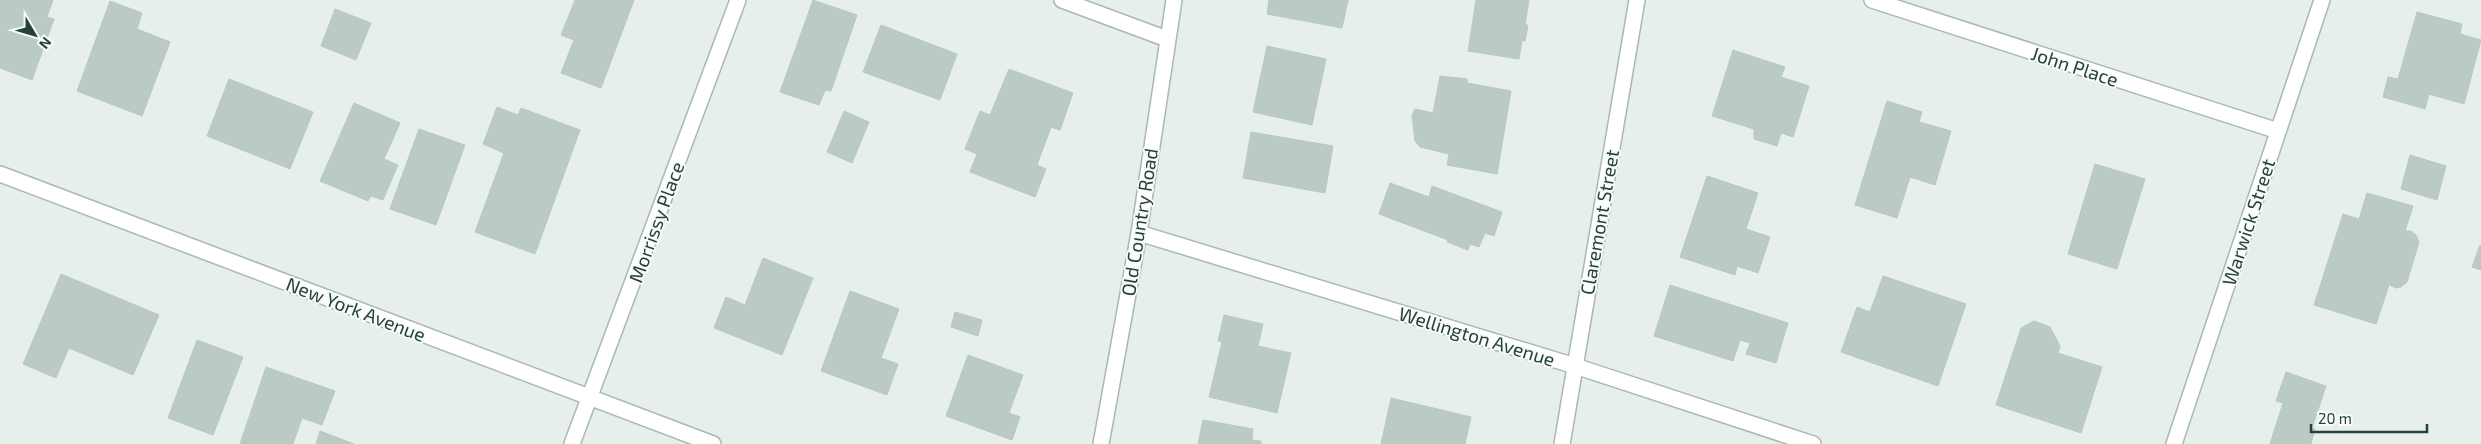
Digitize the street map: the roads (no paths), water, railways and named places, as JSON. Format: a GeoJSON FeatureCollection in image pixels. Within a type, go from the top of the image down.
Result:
{"type":"FeatureCollection","features":[{"type":"Feature","properties":{"kind":"street","name":"Morrissy Place"},"geometry":{"type":"LineString","coordinates":[[572,444],[591,398],[738,0]]}},
{"type":"Feature","properties":{"kind":"street"},"geometry":{"type":"LineString","coordinates":[[1062,0],[1167,39]]}},
{"type":"Feature","properties":{"kind":"street","name":"Old Country Road"},"geometry":{"type":"LineString","coordinates":[[1101,444],[1139,233],[1174,0]]}},
{"type":"Feature","properties":{"kind":"street","name":"Claremont Street"},"geometry":{"type":"LineString","coordinates":[[1562,444],[1637,0]]}},
{"type":"Feature","properties":{"kind":"street","name":"John Place"},"geometry":{"type":"LineString","coordinates":[[1872,0],[2278,131]]}},
{"type":"Feature","properties":{"kind":"street","name":"Warwick Street"},"geometry":{"type":"LineString","coordinates":[[2174,444],[2322,0]]}},
{"type":"Feature","properties":{"kind":"street","name":"New York Avenue"},"geometry":{"type":"LineString","coordinates":[[0,174],[713,444]]}},
{"type":"Feature","properties":{"kind":"street","name":"Wellington Avenue"},"geometry":{"type":"LineString","coordinates":[[1139,233],[1575,366],[1813,444]]}}]}
